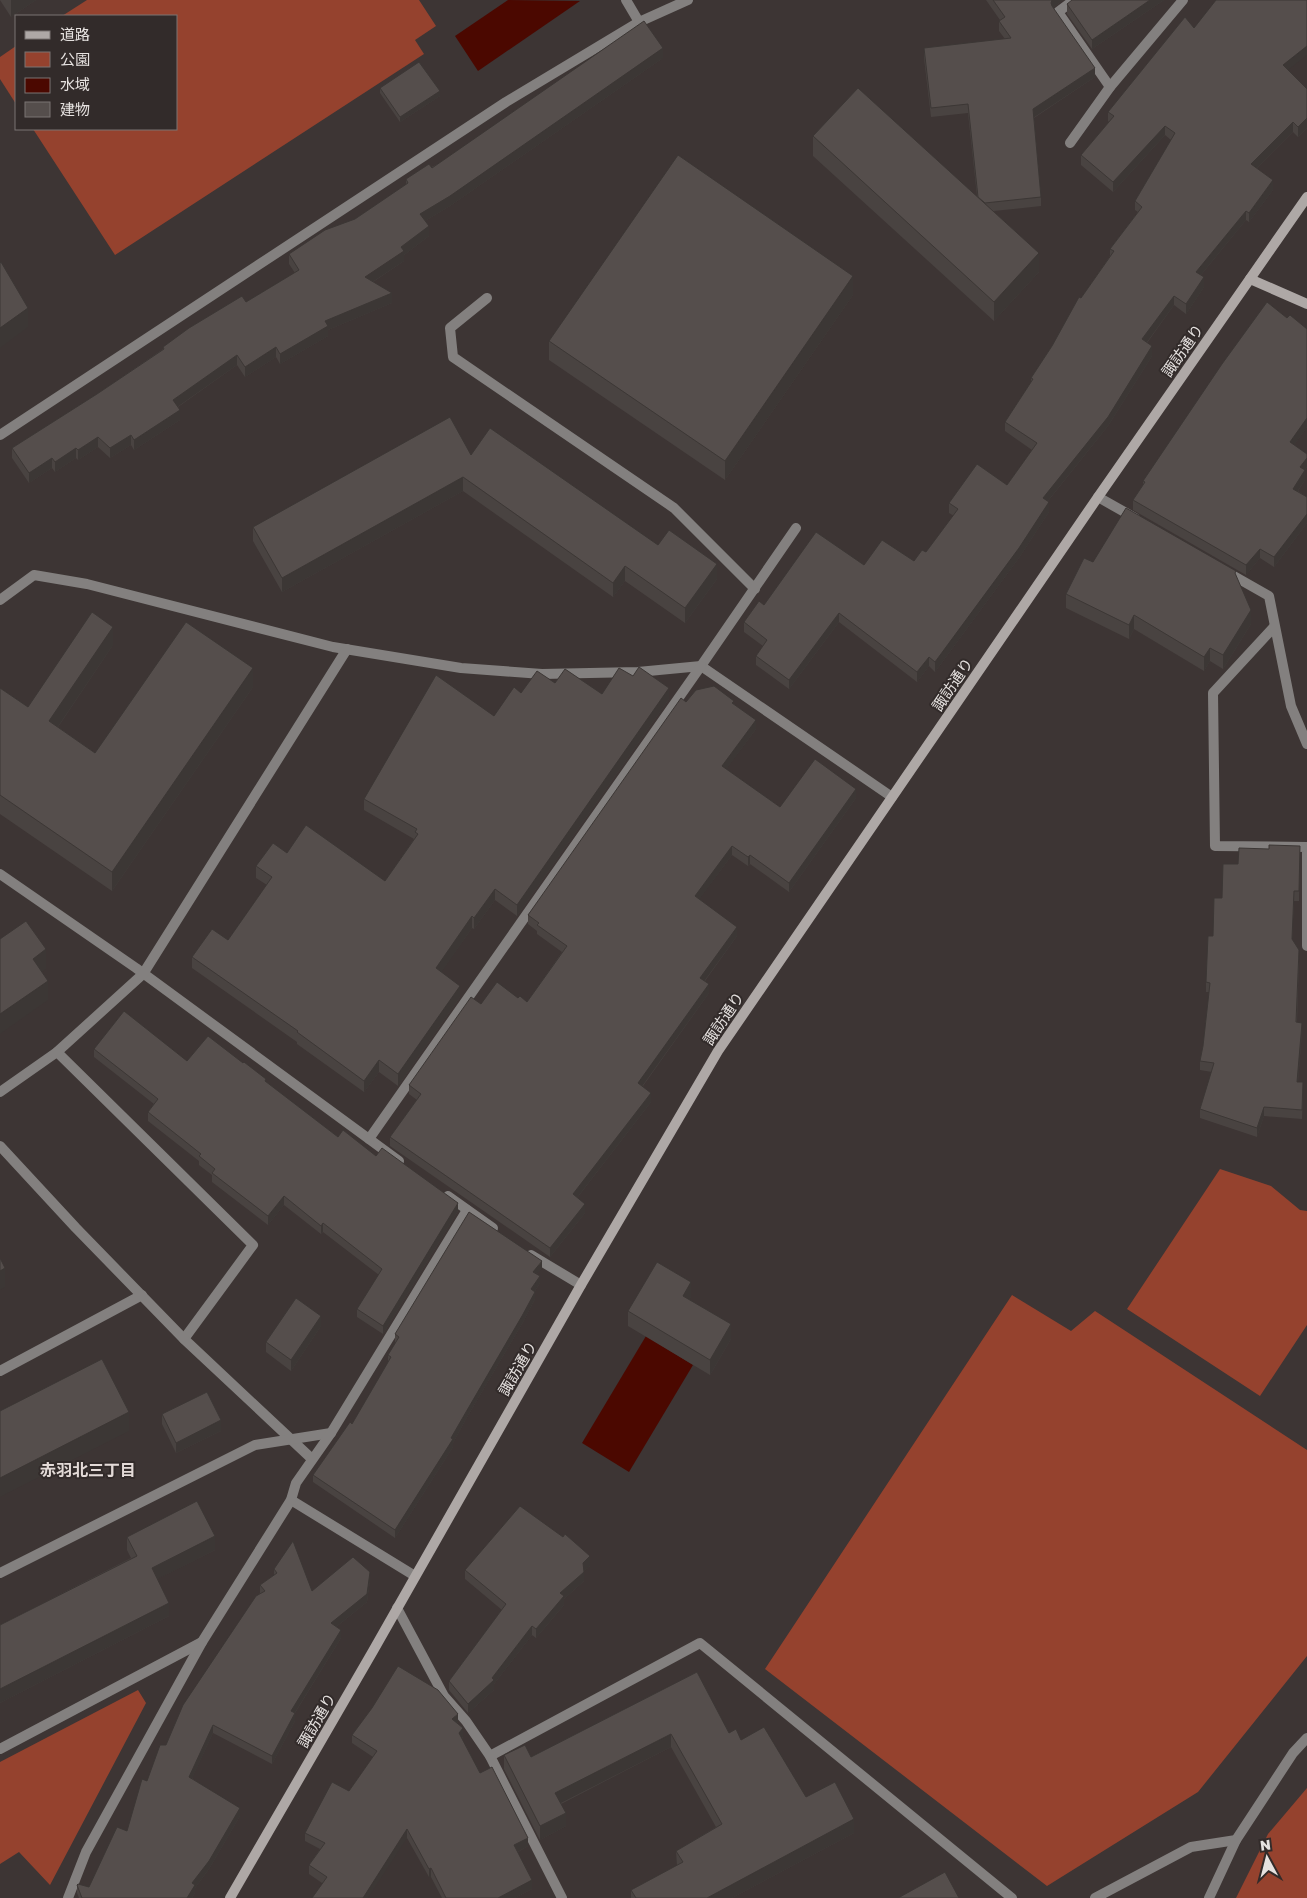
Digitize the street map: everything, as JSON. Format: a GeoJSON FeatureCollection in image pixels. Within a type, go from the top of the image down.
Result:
{"type":"FeatureCollection","features":[{"type":"Feature","properties":{"kind":"street"},"geometry":{"type":"LineString","coordinates":[[626,0],[639,22]]}},
{"type":"Feature","properties":{"kind":"street"},"geometry":{"type":"LineString","coordinates":[[0,435],[506,102],[639,22],[688,0]]}},
{"type":"Feature","properties":{"kind":"street"},"geometry":{"type":"LineString","coordinates":[[1074,0],[1058,12],[1110,87]]}},
{"type":"Feature","properties":{"kind":"street"},"geometry":{"type":"LineString","coordinates":[[1070,143],[1110,87],[1183,0]]}},
{"type":"Feature","properties":{"kind":"street","name":"諏訪通り"},"geometry":{"type":"LineString","coordinates":[[230,1898],[581,1285],[718,1051],[1098,497],[1307,197]]}},
{"type":"Feature","properties":{"kind":"street"},"geometry":{"type":"LineString","coordinates":[[1250,279],[1307,304]]}},
{"type":"Feature","properties":{"kind":"street"},"geometry":{"type":"LineString","coordinates":[[486,298],[450,328],[453,357],[674,508],[755,589]]}},
{"type":"Feature","properties":{"kind":"street"},"geometry":{"type":"LineString","coordinates":[[1098,497],[1143,523]]}},
{"type":"Feature","properties":{"kind":"street"},"geometry":{"type":"LineString","coordinates":[[369,1139],[796,528]]}},
{"type":"Feature","properties":{"kind":"street"},"geometry":{"type":"LineString","coordinates":[[1218,567],[1269,596],[1291,706],[1307,744]]}},
{"type":"Feature","properties":{"kind":"street"},"geometry":{"type":"LineString","coordinates":[[0,600],[34,576],[87,584],[347,649],[461,668],[542,674],[638,672],[701,666],[892,797]]}},
{"type":"Feature","properties":{"kind":"street"},"geometry":{"type":"LineString","coordinates":[[1274,627],[1213,693],[1215,846],[1307,847],[1307,946]]}},
{"type":"Feature","properties":{"kind":"street"},"geometry":{"type":"LineString","coordinates":[[0,1092],[57,1052],[143,974],[347,649]]}},
{"type":"Feature","properties":{"kind":"street"},"geometry":{"type":"LineString","coordinates":[[0,874],[143,974],[407,1166]]}},
{"type":"Feature","properties":{"kind":"street"},"geometry":{"type":"LineString","coordinates":[[57,1052],[253,1246],[184,1339]]}},
{"type":"Feature","properties":{"kind":"street"},"geometry":{"type":"LineString","coordinates":[[0,1146],[184,1339],[312,1458]]}},
{"type":"Feature","properties":{"kind":"street"},"geometry":{"type":"LineString","coordinates":[[437,1188],[500,1233]]}},
{"type":"Feature","properties":{"kind":"street"},"geometry":{"type":"LineString","coordinates":[[68,1898],[86,1852],[202,1642],[291,1500],[296,1482],[331,1433],[467,1210]]}},
{"type":"Feature","properties":{"kind":"street"},"geometry":{"type":"LineString","coordinates":[[524,1250],[581,1285]]}},
{"type":"Feature","properties":{"kind":"street"},"geometry":{"type":"LineString","coordinates":[[0,1370],[142,1295]]}},
{"type":"Feature","properties":{"kind":"street"},"geometry":{"type":"LineString","coordinates":[[0,1573],[256,1444],[331,1433]]}},
{"type":"Feature","properties":{"kind":"street"},"geometry":{"type":"LineString","coordinates":[[291,1500],[415,1576]]}},
{"type":"Feature","properties":{"kind":"street"},"geometry":{"type":"LineString","coordinates":[[397,1608],[444,1696],[466,1721],[490,1756],[562,1898]]}},
{"type":"Feature","properties":{"kind":"street"},"geometry":{"type":"LineString","coordinates":[[0,1749],[202,1642]]}},
{"type":"Feature","properties":{"kind":"street"},"geometry":{"type":"LineString","coordinates":[[490,1756],[700,1643],[1012,1898]]}},
{"type":"Feature","properties":{"kind":"street"},"geometry":{"type":"LineString","coordinates":[[1208,1898],[1236,1840],[1293,1753],[1307,1738]]}},
{"type":"Feature","properties":{"kind":"street"},"geometry":{"type":"LineString","coordinates":[[1095,1898],[1191,1847],[1236,1840]]}},
{"type":"Feature","properties":{"kind":"green space"},"geometry":{"type":"Polygon","coordinates":[[[87,0],[419,0],[436,26],[415,40],[424,54],[115,255],[34,130],[178,130],[178,15],[64,15],[87,0]]]}},
{"type":"Feature","properties":{"kind":"green space"},"geometry":{"type":"Polygon","coordinates":[[[15,47],[15,102],[0,79],[0,57],[15,47]]]}},
{"type":"Feature","properties":{"kind":"green space"},"geometry":{"type":"Polygon","coordinates":[[[1220,1169],[1271,1186],[1300,1210],[1307,1211],[1307,1325],[1260,1396],[1127,1309],[1220,1169]]]}},
{"type":"Feature","properties":{"kind":"green space"},"geometry":{"type":"Polygon","coordinates":[[[1012,1295],[1071,1331],[1095,1311],[1307,1450],[1307,1656],[1198,1792],[1047,1886],[765,1669],[1012,1295]]]}},
{"type":"Feature","properties":{"kind":"green space"},"geometry":{"type":"Polygon","coordinates":[[[138,1690],[146,1703],[50,1885],[19,1852],[0,1864],[0,1762],[138,1690]]]}},
{"type":"Feature","properties":{"kind":"green space"},"geometry":{"type":"Polygon","coordinates":[[[1307,1788],[1307,1898],[1236,1898],[1268,1834],[1307,1788]]]}},
{"type":"Feature","properties":{"kind":"water"},"geometry":{"type":"Polygon","coordinates":[[[508,0],[580,1],[478,71],[455,36],[508,0]]]}},
{"type":"Feature","properties":{"kind":"water"},"geometry":{"type":"Polygon","coordinates":[[[646,1336],[693,1365],[629,1472],[582,1443],[646,1336]]]}},
{"type":"Feature","properties":{"kind":"building"},"geometry":{"type":"Polygon","coordinates":[[[993,0],[1052,0],[1052,6],[1095,68],[1033,109],[1041,197],[985,203],[978,197],[968,104],[931,108],[924,48],[1011,38],[999,21],[1005,17],[993,0]]]}},
{"type":"Feature","properties":{"kind":"building"},"geometry":{"type":"Polygon","coordinates":[[[1072,0],[1150,0],[1092,40],[1067,4],[1072,0]]]}},
{"type":"Feature","properties":{"kind":"building"},"geometry":{"type":"Polygon","coordinates":[[[1216,0],[1307,0],[1307,46],[1283,65],[1307,89],[1307,118],[1298,127],[1293,122],[1251,164],[1273,180],[1249,213],[1246,211],[1196,272],[1204,277],[1186,304],[1174,296],[1142,339],[1152,346],[1108,417],[1043,498],[1049,502],[1019,548],[935,662],[929,657],[917,672],[839,613],[789,680],[756,656],[767,640],[744,622],[759,601],[764,605],[816,532],[864,565],[882,540],[914,561],[922,550],[926,552],[958,509],[949,503],[977,464],[1007,485],[1037,443],[1005,422],[1033,379],[1031,378],[1052,346],[1079,297],[1081,298],[1114,251],[1110,249],[1142,207],[1135,201],[1175,133],[1165,126],[1113,182],[1081,155],[1114,116],[1108,112],[1185,17],[1194,28],[1216,0]]]}},
{"type":"Feature","properties":{"kind":"building"},"geometry":{"type":"Polygon","coordinates":[[[644,21],[663,48],[450,196],[420,214],[429,226],[401,247],[404,251],[365,277],[392,293],[325,321],[328,326],[280,354],[276,347],[245,367],[237,355],[173,400],[180,410],[134,440],[131,435],[110,448],[98,437],[78,450],[76,448],[55,462],[52,458],[29,473],[12,448],[164,349],[163,347],[189,328],[242,296],[246,302],[299,270],[289,254],[325,230],[355,219],[408,183],[406,179],[429,164],[432,168],[644,21]]]}},
{"type":"Feature","properties":{"kind":"building"},"geometry":{"type":"Polygon","coordinates":[[[419,62],[440,91],[400,117],[380,88],[419,62]]]}},
{"type":"Feature","properties":{"kind":"building"},"geometry":{"type":"Polygon","coordinates":[[[858,88],[1039,253],[994,302],[813,136],[858,88]]]}},
{"type":"Feature","properties":{"kind":"building"},"geometry":{"type":"Polygon","coordinates":[[[678,155],[853,276],[725,461],[549,341],[678,155]]]}},
{"type":"Feature","properties":{"kind":"building"},"geometry":{"type":"Polygon","coordinates":[[[0,263],[28,308],[0,328],[0,263]]]}},
{"type":"Feature","properties":{"kind":"building"},"geometry":{"type":"Polygon","coordinates":[[[1267,302],[1287,318],[1290,315],[1307,329],[1307,418],[1290,442],[1307,454],[1307,458],[1300,467],[1305,470],[1293,489],[1307,497],[1307,514],[1274,557],[1260,549],[1246,565],[1133,500],[1145,482],[1143,481],[1222,364],[1267,302]]]}},
{"type":"Feature","properties":{"kind":"building"},"geometry":{"type":"Polygon","coordinates":[[[450,417],[471,455],[490,428],[658,545],[669,530],[717,564],[685,608],[625,566],[613,583],[463,477],[282,578],[253,527],[450,417]]]}},
{"type":"Feature","properties":{"kind":"building"},"geometry":{"type":"Polygon","coordinates":[[[1126,508],[1236,571],[1235,573],[1251,610],[1223,655],[1210,648],[1204,657],[1134,615],[1129,625],[1066,594],[1084,558],[1093,562],[1126,508]]]}},
{"type":"Feature","properties":{"kind":"building"},"geometry":{"type":"Polygon","coordinates":[[[92,612],[113,627],[49,721],[95,753],[186,622],[253,668],[112,872],[0,795],[0,688],[28,707],[92,612]]]}},
{"type":"Feature","properties":{"kind":"building"},"geometry":{"type":"Polygon","coordinates":[[[639,667],[669,688],[517,905],[495,889],[474,918],[472,916],[436,968],[460,986],[398,1074],[379,1060],[364,1081],[298,1031],[192,957],[212,929],[228,940],[272,877],[256,866],[273,843],[287,853],[306,825],[385,881],[418,834],[415,832],[417,829],[364,799],[436,675],[494,716],[514,687],[521,693],[537,671],[555,683],[565,669],[602,694],[619,668],[633,676],[639,667]]]}},
{"type":"Feature","properties":{"kind":"building"},"geometry":{"type":"Polygon","coordinates":[[[714,686],[734,701],[732,703],[756,720],[722,766],[780,807],[815,759],[856,789],[789,883],[750,855],[748,857],[732,846],[695,896],[737,927],[700,978],[709,984],[638,1083],[651,1093],[573,1194],[585,1204],[550,1248],[390,1137],[421,1094],[409,1085],[471,997],[481,1004],[497,982],[518,998],[520,996],[527,1002],[567,946],[537,925],[539,923],[528,915],[681,698],[686,702],[696,690],[714,686]]]}},
{"type":"Feature","properties":{"kind":"building"},"geometry":{"type":"Polygon","coordinates":[[[1269,845],[1300,846],[1299,891],[1294,891],[1292,939],[1299,950],[1296,1022],[1302,1023],[1297,1082],[1303,1082],[1302,1110],[1264,1107],[1257,1128],[1200,1109],[1214,1063],[1200,1061],[1210,983],[1206,982],[1208,936],[1213,936],[1214,898],[1222,898],[1223,864],[1238,864],[1239,848],[1269,849],[1269,845]]]}},
{"type":"Feature","properties":{"kind":"building"},"geometry":{"type":"Polygon","coordinates":[[[26,921],[46,949],[33,959],[48,981],[0,1014],[0,939],[26,921]]]}},
{"type":"Feature","properties":{"kind":"building"},"geometry":{"type":"Polygon","coordinates":[[[124,1011],[187,1061],[208,1036],[266,1079],[265,1081],[338,1137],[343,1130],[376,1156],[382,1148],[458,1203],[383,1326],[357,1309],[382,1269],[323,1223],[321,1226],[284,1196],[268,1216],[212,1173],[215,1169],[199,1156],[201,1154],[148,1112],[158,1099],[94,1049],[124,1011]]]}},
{"type":"Feature","properties":{"kind":"building"},"geometry":{"type":"Polygon","coordinates":[[[469,1212],[542,1261],[533,1272],[540,1276],[531,1289],[535,1292],[451,1438],[453,1439],[395,1530],[313,1475],[350,1422],[352,1424],[391,1357],[388,1355],[399,1337],[395,1334],[469,1212]]]}},
{"type":"Feature","properties":{"kind":"building"},"geometry":{"type":"Polygon","coordinates":[[[0,1258],[5,1268],[0,1271],[0,1258]]]}},
{"type":"Feature","properties":{"kind":"building"},"geometry":{"type":"Polygon","coordinates":[[[657,1262],[691,1282],[683,1296],[731,1324],[710,1360],[628,1311],[657,1262]]]}},
{"type":"Feature","properties":{"kind":"building"},"geometry":{"type":"Polygon","coordinates":[[[296,1298],[321,1316],[291,1360],[266,1342],[296,1298]]]}},
{"type":"Feature","properties":{"kind":"building"},"geometry":{"type":"Polygon","coordinates":[[[102,1359],[129,1412],[0,1478],[0,1411],[102,1359]]]}},
{"type":"Feature","properties":{"kind":"building"},"geometry":{"type":"Polygon","coordinates":[[[207,1392],[221,1420],[176,1443],[162,1414],[207,1392]]]}},
{"type":"Feature","properties":{"kind":"building"},"geometry":{"type":"Polygon","coordinates":[[[197,1501],[215,1536],[152,1568],[169,1603],[0,1689],[0,1625],[137,1556],[127,1537],[197,1501]]]}},
{"type":"Feature","properties":{"kind":"building"},"geometry":{"type":"Polygon","coordinates":[[[520,1506],[563,1537],[565,1534],[590,1556],[583,1563],[584,1572],[560,1593],[564,1596],[536,1629],[532,1626],[492,1678],[494,1680],[468,1704],[449,1681],[506,1604],[465,1570],[520,1506]]]}},
{"type":"Feature","properties":{"kind":"building"},"geometry":{"type":"Polygon","coordinates":[[[293,1541],[312,1591],[353,1557],[370,1572],[367,1594],[331,1623],[341,1630],[291,1711],[295,1713],[272,1756],[213,1725],[189,1777],[240,1808],[209,1861],[192,1883],[195,1885],[187,1898],[82,1898],[77,1885],[89,1887],[117,1827],[127,1831],[142,1779],[147,1781],[160,1745],[166,1745],[183,1705],[256,1596],[265,1591],[260,1585],[277,1573],[274,1569],[293,1541]]]}},
{"type":"Feature","properties":{"kind":"building"},"geometry":{"type":"Polygon","coordinates":[[[398,1666],[438,1690],[458,1714],[452,1719],[463,1728],[459,1733],[480,1773],[492,1767],[528,1838],[514,1845],[532,1880],[498,1898],[446,1898],[431,1868],[429,1869],[407,1829],[363,1898],[312,1898],[327,1877],[309,1865],[325,1843],[305,1833],[332,1782],[349,1791],[377,1751],[352,1735],[372,1708],[398,1666]]]}},
{"type":"Feature","properties":{"kind":"building"},"geometry":{"type":"Polygon","coordinates":[[[697,1672],[729,1733],[736,1729],[741,1740],[764,1727],[806,1797],[835,1782],[854,1819],[707,1898],[636,1898],[631,1890],[683,1862],[676,1851],[722,1824],[671,1734],[555,1793],[566,1813],[540,1826],[504,1755],[525,1745],[531,1757],[697,1672]]]}},
{"type":"Feature","properties":{"kind":"building"},"geometry":{"type":"Polygon","coordinates":[[[945,1872],[959,1898],[898,1898],[945,1872]]]}},
{"type":"Feature","properties":{"kind":"district","name":"赤羽北三丁目"},"geometry":{"type":"Point","coordinates":[88,1470]}}]}
